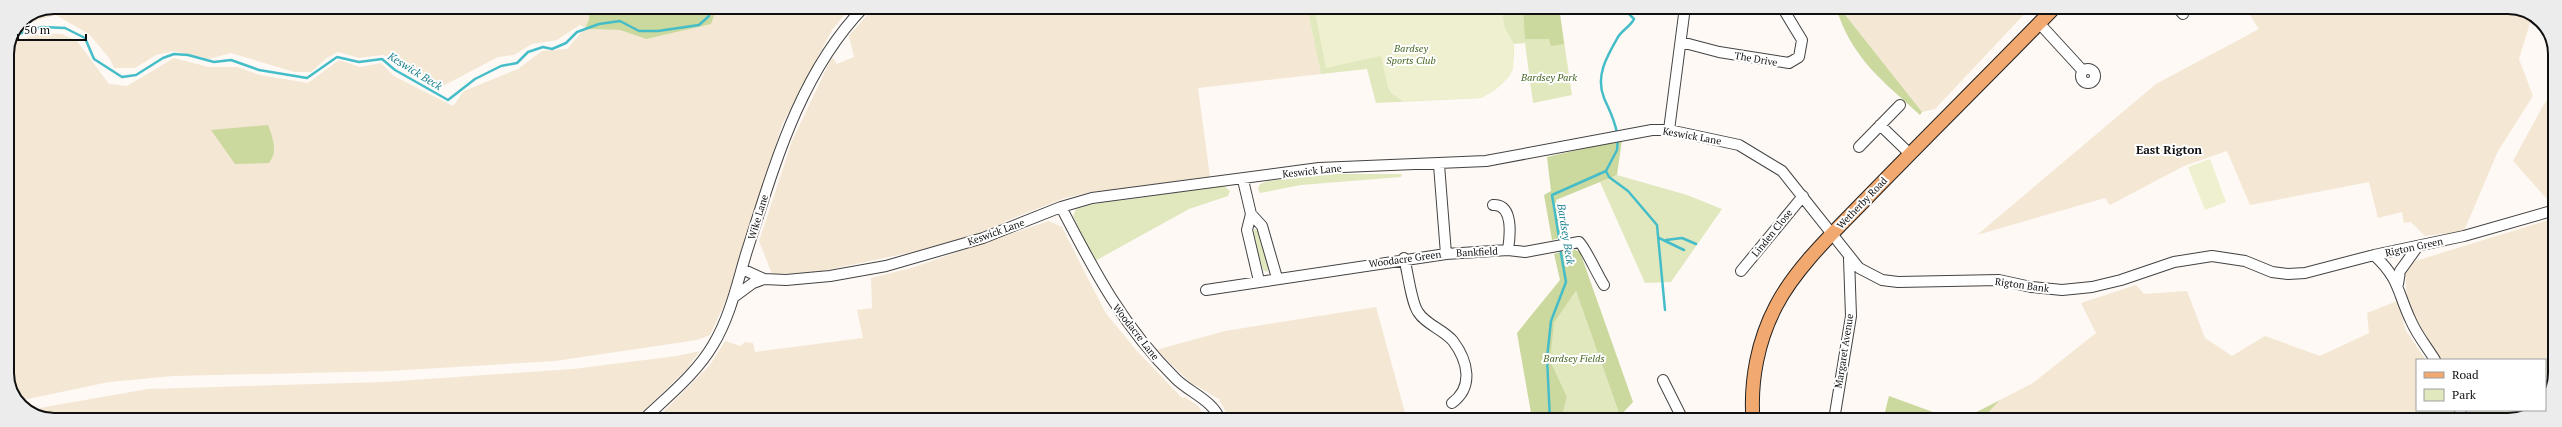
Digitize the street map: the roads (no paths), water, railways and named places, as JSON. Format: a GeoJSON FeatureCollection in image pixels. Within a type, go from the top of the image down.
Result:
{"type":"FeatureCollection","features":[{"type":"Feature","properties":{"kind":"main road","name":"Wetherby Road"},"geometry":{"type":"LineString","coordinates":[[1753,413],[1753,384],[1765,331],[1776,305],[1794,279],[1832,234],[2048,14]]}},
{"type":"Feature","properties":{"kind":"street","name":"Wike Lane"},"geometry":{"type":"LineString","coordinates":[[650,413],[704,359],[714,343],[734,297],[777,158],[797,110],[830,48],[858,14]]}},
{"type":"Feature","properties":{"kind":"street"},"geometry":{"type":"LineString","coordinates":[[1669,130],[1684,14]]}},
{"type":"Feature","properties":{"kind":"street","name":"The Drive"},"geometry":{"type":"LineString","coordinates":[[1681,42],[1719,52],[1789,63],[1799,57],[1802,40],[1786,14]]}},
{"type":"Feature","properties":{"kind":"street"},"geometry":{"type":"LineString","coordinates":[[2039,23],[2083,71]]}},
{"type":"Feature","properties":{"kind":"street"},"geometry":{"type":"LineString","coordinates":[[1858,147],[1900,105]]}},
{"type":"Feature","properties":{"kind":"street"},"geometry":{"type":"LineString","coordinates":[[1880,125],[1910,154]]}},
{"type":"Feature","properties":{"kind":"street","name":"Keswick Lane"},"geometry":{"type":"LineString","coordinates":[[742,269],[764,279],[802,280],[886,266],[983,238],[1061,207],[1092,198],[1243,180],[1319,168],[1439,165],[1505,158],[1624,133],[1669,130],[1739,145],[1782,171],[1832,234]]}},
{"type":"Feature","properties":{"kind":"street","name":"Woodacre Green"},"geometry":{"type":"LineString","coordinates":[[1206,290],[1404,258],[1446,254],[1439,165]]}},
{"type":"Feature","properties":{"kind":"street"},"geometry":{"type":"LineString","coordinates":[[1243,180],[1251,214],[1247,230],[1259,281]]}},
{"type":"Feature","properties":{"kind":"street","name":"Linden Close"},"geometry":{"type":"LineString","coordinates":[[1741,271],[1803,196]]}},
{"type":"Feature","properties":{"kind":"street","name":"Bankfield"},"geometry":{"type":"LineString","coordinates":[[1493,205],[1500,206],[1506,210],[1510,231],[1508,250]]}},
{"type":"Feature","properties":{"kind":"street","name":"Woodacre Lane"},"geometry":{"type":"LineString","coordinates":[[1061,207],[1099,279],[1124,320],[1159,362],[1178,381],[1212,407],[1216,413]]}},
{"type":"Feature","properties":{"kind":"street","name":"Rigton Green"},"geometry":{"type":"LineString","coordinates":[[2272,272],[2288,274],[2305,273],[2374,255],[2464,236],[2548,212]]}},
{"type":"Feature","properties":{"kind":"street"},"geometry":{"type":"LineString","coordinates":[[1251,214],[1262,226],[1277,278]]}},
{"type":"Feature","properties":{"kind":"street","name":"Rigton Bank"},"geometry":{"type":"LineString","coordinates":[[1832,234],[1849,258],[1870,276],[1882,280],[1942,283],[1999,280],[2031,287],[2062,290],[2092,287],[2121,280],[2174,262],[2212,256],[2245,261],[2272,272]]}},
{"type":"Feature","properties":{"kind":"street","name":"Bankfield"},"geometry":{"type":"LineString","coordinates":[[1446,254],[1508,250],[1525,252],[1578,242],[1582,244],[1604,285]]}},
{"type":"Feature","properties":{"kind":"street"},"geometry":{"type":"LineString","coordinates":[[2398,284],[2400,271],[2418,246]]}},
{"type":"Feature","properties":{"kind":"street"},"geometry":{"type":"LineString","coordinates":[[2374,255],[2390,271],[2398,284],[2411,323],[2434,359]]}},
{"type":"Feature","properties":{"kind":"street"},"geometry":{"type":"LineString","coordinates":[[1404,258],[1416,310],[1429,324],[1452,341],[1465,366],[1466,388],[1462,396],[1452,402]]}},
{"type":"Feature","properties":{"kind":"street","name":"Margaret Avenue"},"geometry":{"type":"LineString","coordinates":[[1835,413],[1851,316],[1849,258]]}},
{"type":"Feature","properties":{"kind":"street","name":"Keswick Lane"},"geometry":{"type":"LineString","coordinates":[[734,297],[748,286],[764,279]]}},
{"type":"Feature","properties":{"kind":"street"},"geometry":{"type":"LineString","coordinates":[[1663,380],[1680,413]]}},
{"type":"Feature","properties":{"kind":"waterway","name":"Keswick Beck"},"geometry":{"type":"LineString","coordinates":[[20,33],[42,27],[65,28],[85,38],[94,59],[122,77],[136,75],[163,58],[174,54],[188,55],[214,62],[231,60],[259,70],[307,78],[337,57],[359,62],[382,59],[395,70],[448,100],[475,79],[501,66],[517,63],[528,52],[543,47],[552,49],[566,43],[577,32],[599,24],[620,21],[639,31],[658,31],[699,25],[709,16],[708,14]]}},
{"type":"Feature","properties":{"kind":"waterway","name":"Bardsey Beck"},"geometry":{"type":"LineString","coordinates":[[1617,133],[1604,98],[1601,82],[1606,59],[1610,51],[1620,35],[1634,19],[1629,14]]}},
{"type":"Feature","properties":{"kind":"waterway","name":"Bardsey Beck"},"geometry":{"type":"LineString","coordinates":[[1560,243],[1552,195],[1606,171],[1617,150],[1618,138]]}},
{"type":"Feature","properties":{"kind":"waterway"},"geometry":{"type":"LineString","coordinates":[[1606,171],[1609,177],[1628,191],[1657,225],[1665,310]]}},
{"type":"Feature","properties":{"kind":"waterway"},"geometry":{"type":"LineString","coordinates":[[1659,238],[1684,250]]}},
{"type":"Feature","properties":{"kind":"waterway"},"geometry":{"type":"LineString","coordinates":[[1666,240],[1682,238],[1696,244]]}},
{"type":"Feature","properties":{"kind":"waterway","name":"Bardsey Beck"},"geometry":{"type":"LineString","coordinates":[[1550,413],[1547,358],[1551,321],[1566,282],[1560,248]]}},
{"type":"Feature","properties":{"kind":"district","name":"East Rigton"},"geometry":{"type":"Point","coordinates":[2169,149]}},
{"type":"Feature","properties":{"kind":"park label","name":"Bardsey Sports Club"},"geometry":{"type":"Point","coordinates":[1411,54]}},
{"type":"Feature","properties":{"kind":"park label","name":"Bardsey Park"},"geometry":{"type":"Point","coordinates":[1549,77]}},
{"type":"Feature","properties":{"kind":"park label","name":"Bardsey Fields"},"geometry":{"type":"Point","coordinates":[1574,358]}}]}
